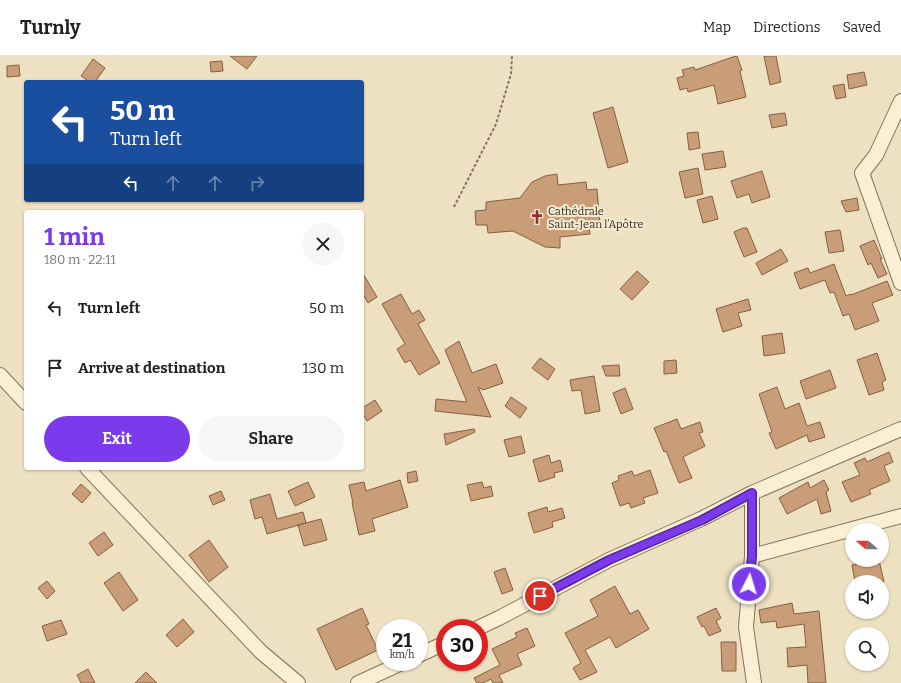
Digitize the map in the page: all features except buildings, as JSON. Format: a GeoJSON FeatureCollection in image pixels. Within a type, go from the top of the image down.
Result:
{"type":"FeatureCollection","features":[{"type":"Feature","properties":{"kind":"street"},"geometry":{"type":"LineString","coordinates":[[901,101],[876,155],[862,173],[901,283]]}},
{"type":"Feature","properties":{"kind":"street"},"geometry":{"type":"LineString","coordinates":[[0,375],[24,401]]}},
{"type":"Feature","properties":{"kind":"street"},"geometry":{"type":"LineString","coordinates":[[488,623],[609,560],[702,520],[752,493],[901,429]]}},
{"type":"Feature","properties":{"kind":"street"},"geometry":{"type":"LineString","coordinates":[[89,470],[261,652],[298,683]]}},
{"type":"Feature","properties":{"kind":"street"},"geometry":{"type":"LineString","coordinates":[[752,493],[752,556],[746,627],[754,683]]}},
{"type":"Feature","properties":{"kind":"street"},"geometry":{"type":"LineString","coordinates":[[752,556],[901,516]]}},
{"type":"Feature","properties":{"kind":"street"},"geometry":{"type":"LineString","coordinates":[[358,683],[384,671]]}},
{"type":"Feature","properties":{"kind":"path"},"geometry":{"type":"LineString","coordinates":[[454,207],[496,124],[511,74],[512,56]]}},
{"type":"Feature","properties":{"kind":"place","name":"Cathédrale Saint-Jean l’Apôtre"},"geometry":{"type":"Point","coordinates":[537,217]}},
{"type":"Feature","properties":{"kind":"route"},"geometry":{"type":"LineString","coordinates":[[540,596],[609,560],[702,520],[752,493],[752,556],[749,584]]}}]}
